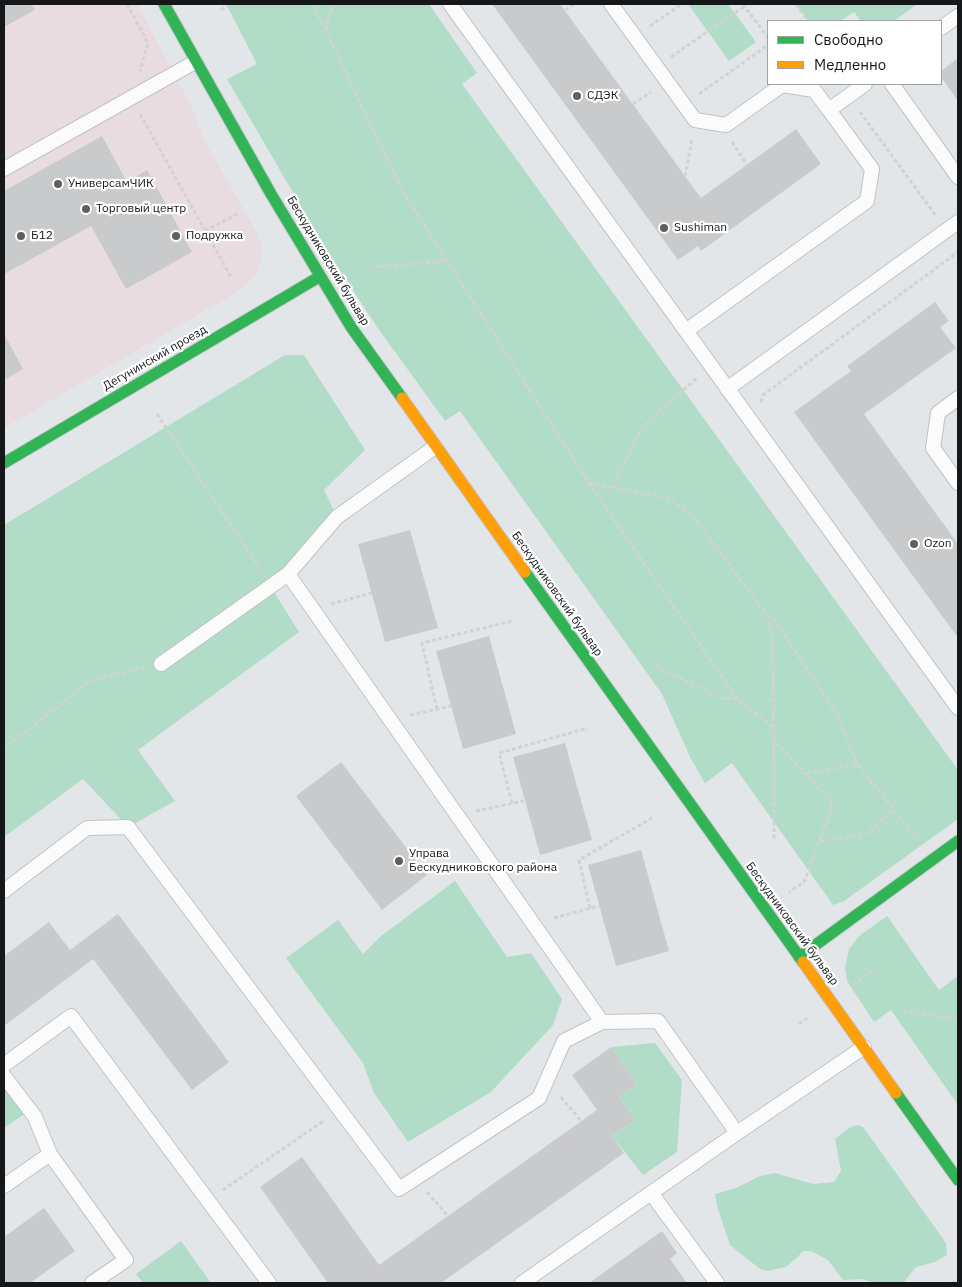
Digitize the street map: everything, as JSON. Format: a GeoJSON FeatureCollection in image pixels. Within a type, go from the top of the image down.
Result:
{"type":"FeatureCollection","features":[{"type":"Feature","properties":{"kind":"street","name":"Бескудниковский бульвар"},"geometry":{"type":"LineString","coordinates":[[164,4],[195,62],[319,276],[351,327],[958,1180]]}},
{"type":"Feature","properties":{"kind":"street","name":"Дегунинский проезд"},"geometry":{"type":"LineString","coordinates":[[4,463],[319,276]]}},
{"type":"Feature","properties":{"kind":"street"},"geometry":{"type":"LineString","coordinates":[[799,957],[958,841]]}},
{"type":"Feature","properties":{"kind":"lane"},"geometry":{"type":"LineString","coordinates":[[450,4],[958,708]]}},
{"type":"Feature","properties":{"kind":"lane"},"geometry":{"type":"LineString","coordinates":[[612,4],[696,120],[726,125],[782,85],[814,90],[872,170],[867,201],[686,331]]}},
{"type":"Feature","properties":{"kind":"lane"},"geometry":{"type":"LineString","coordinates":[[942,27],[958,16]]}},
{"type":"Feature","properties":{"kind":"lane"},"geometry":{"type":"LineString","coordinates":[[4,169],[195,62]]}},
{"type":"Feature","properties":{"kind":"lane"},"geometry":{"type":"LineString","coordinates":[[829,110],[864,85]]}},
{"type":"Feature","properties":{"kind":"lane"},"geometry":{"type":"LineString","coordinates":[[893,85],[958,177]]}},
{"type":"Feature","properties":{"kind":"lane"},"geometry":{"type":"LineString","coordinates":[[727,389],[958,222]]}},
{"type":"Feature","properties":{"kind":"lane"},"geometry":{"type":"LineString","coordinates":[[958,398],[938,412],[933,448],[958,484]]}},
{"type":"Feature","properties":{"kind":"lane"},"geometry":{"type":"LineString","coordinates":[[161,664],[288,574],[337,517],[435,447]]}},
{"type":"Feature","properties":{"kind":"lane"},"geometry":{"type":"LineString","coordinates":[[288,574],[602,1022]]}},
{"type":"Feature","properties":{"kind":"lane"},"geometry":{"type":"LineString","coordinates":[[4,891],[87,828],[128,827],[399,1188],[539,1098],[564,1041],[602,1022],[658,1021],[737,1134]]}},
{"type":"Feature","properties":{"kind":"lane"},"geometry":{"type":"LineString","coordinates":[[4,1065],[70,1016],[269,1283]]}},
{"type":"Feature","properties":{"kind":"lane"},"geometry":{"type":"LineString","coordinates":[[522,1283],[864,1047]]}},
{"type":"Feature","properties":{"kind":"lane"},"geometry":{"type":"LineString","coordinates":[[4,1076],[35,1117],[50,1154],[126,1260],[92,1283]]}},
{"type":"Feature","properties":{"kind":"lane"},"geometry":{"type":"LineString","coordinates":[[4,1186],[50,1154]]}},
{"type":"Feature","properties":{"kind":"lane"},"geometry":{"type":"LineString","coordinates":[[652,1193],[717,1283]]}},
{"type":"Feature","properties":{"kind":"path"},"geometry":{"type":"LineString","coordinates":[[127,4],[148,43],[131,98],[231,277]]}},
{"type":"Feature","properties":{"kind":"path"},"geometry":{"type":"LineString","coordinates":[[221,10],[229,4]]}},
{"type":"Feature","properties":{"kind":"path"},"geometry":{"type":"LineString","coordinates":[[313,4],[403,192],[589,483],[737,699],[773,726]]}},
{"type":"Feature","properties":{"kind":"path"},"geometry":{"type":"LineString","coordinates":[[326,30],[333,4]]}},
{"type":"Feature","properties":{"kind":"path"},"geometry":{"type":"LineString","coordinates":[[565,10],[574,4]]}},
{"type":"Feature","properties":{"kind":"path"},"geometry":{"type":"LineString","coordinates":[[635,36],[682,4]]}},
{"type":"Feature","properties":{"kind":"path"},"geometry":{"type":"LineString","coordinates":[[796,4],[807,20]]}},
{"type":"Feature","properties":{"kind":"path"},"geometry":{"type":"LineString","coordinates":[[657,66],[744,5],[767,37]]}},
{"type":"Feature","properties":{"kind":"path"},"geometry":{"type":"LineString","coordinates":[[684,104],[767,46]]}},
{"type":"Feature","properties":{"kind":"path"},"geometry":{"type":"LineString","coordinates":[[848,96],[946,231]]}},
{"type":"Feature","properties":{"kind":"path"},"geometry":{"type":"LineString","coordinates":[[685,176],[696,120]]}},
{"type":"Feature","properties":{"kind":"path"},"geometry":{"type":"LineString","coordinates":[[726,125],[728,138],[747,165]]}},
{"type":"Feature","properties":{"kind":"path"},"geometry":{"type":"LineString","coordinates":[[205,231],[237,214]]}},
{"type":"Feature","properties":{"kind":"path"},"geometry":{"type":"LineString","coordinates":[[760,408],[763,395],[958,252]]}},
{"type":"Feature","properties":{"kind":"path"},"geometry":{"type":"LineString","coordinates":[[374,267],[447,261]]}},
{"type":"Feature","properties":{"kind":"path"},"geometry":{"type":"LineString","coordinates":[[612,488],[636,438],[650,419],[710,366]]}},
{"type":"Feature","properties":{"kind":"path"},"geometry":{"type":"LineString","coordinates":[[157,414],[271,587]]}},
{"type":"Feature","properties":{"kind":"path"},"geometry":{"type":"LineString","coordinates":[[589,483],[668,498],[691,514],[767,615],[773,638],[774,840]]}},
{"type":"Feature","properties":{"kind":"path"},"geometry":{"type":"LineString","coordinates":[[312,609],[372,593]]}},
{"type":"Feature","properties":{"kind":"path"},"geometry":{"type":"LineString","coordinates":[[773,618],[838,716],[857,764],[921,842]]}},
{"type":"Feature","properties":{"kind":"path"},"geometry":{"type":"LineString","coordinates":[[437,709],[422,643],[512,621]]}},
{"type":"Feature","properties":{"kind":"path"},"geometry":{"type":"LineString","coordinates":[[4,749],[90,681],[161,664]]}},
{"type":"Feature","properties":{"kind":"path"},"geometry":{"type":"LineString","coordinates":[[656,666],[720,698],[737,699]]}},
{"type":"Feature","properties":{"kind":"path"},"geometry":{"type":"LineString","coordinates":[[390,720],[451,706]]}},
{"type":"Feature","properties":{"kind":"path"},"geometry":{"type":"LineString","coordinates":[[512,804],[498,753],[588,728]]}},
{"type":"Feature","properties":{"kind":"path"},"geometry":{"type":"LineString","coordinates":[[773,738],[833,804],[804,882],[789,892]]}},
{"type":"Feature","properties":{"kind":"path"},"geometry":{"type":"LineString","coordinates":[[806,774],[857,764]]}},
{"type":"Feature","properties":{"kind":"path"},"geometry":{"type":"LineString","coordinates":[[457,815],[524,801]]}},
{"type":"Feature","properties":{"kind":"path"},"geometry":{"type":"LineString","coordinates":[[819,841],[866,834],[894,809]]}},
{"type":"Feature","properties":{"kind":"path"},"geometry":{"type":"LineString","coordinates":[[590,908],[578,860],[652,818]]}},
{"type":"Feature","properties":{"kind":"path"},"geometry":{"type":"LineString","coordinates":[[534,924],[599,906]]}},
{"type":"Feature","properties":{"kind":"path"},"geometry":{"type":"LineString","coordinates":[[853,985],[873,970]]}},
{"type":"Feature","properties":{"kind":"path"},"geometry":{"type":"LineString","coordinates":[[902,1011],[958,1019]]}},
{"type":"Feature","properties":{"kind":"path"},"geometry":{"type":"LineString","coordinates":[[799,1024],[812,1015]]}},
{"type":"Feature","properties":{"kind":"path"},"geometry":{"type":"LineString","coordinates":[[548,1079],[581,1122]]}},
{"type":"Feature","properties":{"kind":"path"},"geometry":{"type":"LineString","coordinates":[[207,1200],[340,1110]]}},
{"type":"Feature","properties":{"kind":"path"},"geometry":{"type":"LineString","coordinates":[[415,1178],[448,1216]]}},
{"type":"Feature","properties":{"kind":"path"},"geometry":{"type":"LineString","coordinates":[[952,1283],[958,1281]]}},
{"type":"Feature","properties":{"kind":"shaded area"},"geometry":{"type":"Polygon","coordinates":[[[4,4],[137,4],[194,111],[203,138],[259,236],[262,246],[261,261],[255,275],[242,289],[4,428],[4,4]]]}},
{"type":"Feature","properties":{"kind":"green space"},"geometry":{"type":"Polygon","coordinates":[[[226,4],[429,4],[477,73],[462,84],[958,770],[958,819],[844,901],[833,905],[732,763],[705,783],[691,759],[662,694],[460,411],[445,421],[377,327],[324,246],[227,79],[257,64],[226,4]]]}},
{"type":"Feature","properties":{"kind":"green space"},"geometry":{"type":"Polygon","coordinates":[[[688,4],[728,4],[756,42],[729,61],[688,4]]]}},
{"type":"Feature","properties":{"kind":"green space"},"geometry":{"type":"Polygon","coordinates":[[[796,4],[918,4],[895,20],[860,20],[854,12],[842,20],[807,20],[796,4]]]}},
{"type":"Feature","properties":{"kind":"green space"},"geometry":{"type":"Polygon","coordinates":[[[285,355],[304,355],[365,450],[324,490],[337,517],[271,587],[299,632],[138,750],[175,801],[128,827],[83,779],[4,837],[4,525],[285,355]]]}},
{"type":"Feature","properties":{"kind":"green space"},"geometry":{"type":"Polygon","coordinates":[[[455,881],[507,957],[531,953],[562,999],[553,1025],[491,1092],[408,1142],[374,1093],[363,1063],[286,958],[338,920],[363,954],[381,936],[455,881]]]}},
{"type":"Feature","properties":{"kind":"green space"},"geometry":{"type":"Polygon","coordinates":[[[887,916],[939,990],[958,976],[958,1105],[891,1010],[874,1022],[847,981],[845,968],[849,949],[859,936],[887,916]]]}},
{"type":"Feature","properties":{"kind":"green space"},"geometry":{"type":"Polygon","coordinates":[[[655,1043],[682,1080],[677,1152],[643,1175],[612,1136],[635,1120],[619,1097],[637,1084],[611,1047],[655,1043]]]}},
{"type":"Feature","properties":{"kind":"green space"},"geometry":{"type":"Polygon","coordinates":[[[4,1076],[30,1110],[4,1128],[4,1076]]]}},
{"type":"Feature","properties":{"kind":"green space"},"geometry":{"type":"Polygon","coordinates":[[[858,1125],[863,1127],[946,1243],[947,1255],[935,1262],[916,1267],[903,1283],[875,1283],[862,1279],[843,1280],[828,1260],[811,1251],[804,1251],[786,1267],[768,1271],[760,1269],[730,1245],[715,1194],[736,1188],[760,1176],[775,1173],[813,1184],[834,1182],[841,1171],[835,1139],[850,1127],[858,1125]]]}},
{"type":"Feature","properties":{"kind":"green space"},"geometry":{"type":"Polygon","coordinates":[[[181,1241],[211,1283],[143,1283],[136,1274],[181,1241]]]}},
{"type":"Feature","properties":{"kind":"building"},"geometry":{"type":"Polygon","coordinates":[[[4,4],[31,4],[35,10],[4,27],[4,4]]]}},
{"type":"Feature","properties":{"kind":"building"},"geometry":{"type":"Polygon","coordinates":[[[492,4],[560,4],[701,198],[796,129],[821,164],[701,251],[698,246],[678,260],[492,4]]]}},
{"type":"Feature","properties":{"kind":"building"},"geometry":{"type":"Polygon","coordinates":[[[958,58],[958,101],[942,78],[942,70],[958,58]]]}},
{"type":"Feature","properties":{"kind":"building","name":"Торговый центр"},"geometry":{"type":"Polygon","coordinates":[[[102,136],[127,182],[147,170],[192,252],[126,289],[91,226],[4,274],[4,191],[102,136]]]}},
{"type":"Feature","properties":{"kind":"building"},"geometry":{"type":"Polygon","coordinates":[[[935,302],[949,321],[940,327],[956,348],[864,414],[958,544],[958,638],[794,412],[851,371],[847,366],[935,302]]]}},
{"type":"Feature","properties":{"kind":"building"},"geometry":{"type":"Polygon","coordinates":[[[4,334],[23,369],[4,380],[4,334]]]}},
{"type":"Feature","properties":{"kind":"building"},"geometry":{"type":"Polygon","coordinates":[[[410,530],[438,628],[385,642],[358,544],[410,530]]]}},
{"type":"Feature","properties":{"kind":"building"},"geometry":{"type":"Polygon","coordinates":[[[489,636],[516,734],[463,749],[436,651],[489,636]]]}},
{"type":"Feature","properties":{"kind":"building"},"geometry":{"type":"Polygon","coordinates":[[[565,743],[592,840],[540,855],[513,757],[565,743]]]}},
{"type":"Feature","properties":{"kind":"building"},"geometry":{"type":"Polygon","coordinates":[[[341,762],[427,875],[382,910],[296,796],[341,762]]]}},
{"type":"Feature","properties":{"kind":"building"},"geometry":{"type":"Polygon","coordinates":[[[641,850],[669,951],[616,966],[588,865],[641,850]]]}},
{"type":"Feature","properties":{"kind":"building"},"geometry":{"type":"Polygon","coordinates":[[[118,914],[229,1062],[192,1090],[93,959],[4,1026],[4,956],[49,922],[70,950],[118,914]]]}},
{"type":"Feature","properties":{"kind":"building"},"geometry":{"type":"Polygon","coordinates":[[[611,1047],[637,1084],[619,1097],[635,1120],[612,1136],[624,1153],[441,1283],[328,1283],[260,1187],[302,1157],[379,1265],[597,1110],[572,1075],[611,1047]]]}},
{"type":"Feature","properties":{"kind":"building"},"geometry":{"type":"Polygon","coordinates":[[[44,1208],[75,1251],[30,1283],[4,1283],[4,1237],[44,1208]]]}},
{"type":"Feature","properties":{"kind":"building"},"geometry":{"type":"Polygon","coordinates":[[[662,1231],[677,1253],[670,1259],[687,1283],[589,1283],[662,1231]]]}},
{"type":"Feature","properties":{"kind":"traffic: fast"},"geometry":{"type":"LineString","coordinates":[[164,4],[271,194],[351,327],[402,398]]}},
{"type":"Feature","properties":{"kind":"traffic: fast"},"geometry":{"type":"LineString","coordinates":[[4,463],[319,277]]}},
{"type":"Feature","properties":{"kind":"traffic: fast"},"geometry":{"type":"LineString","coordinates":[[525,572],[803,962]]}},
{"type":"Feature","properties":{"kind":"traffic: fast"},"geometry":{"type":"LineString","coordinates":[[799,957],[958,841]]}},
{"type":"Feature","properties":{"kind":"traffic: fast"},"geometry":{"type":"LineString","coordinates":[[896,1093],[958,1180]]}},
{"type":"Feature","properties":{"kind":"traffic: slow"},"geometry":{"type":"LineString","coordinates":[[402,398],[525,572]]}},
{"type":"Feature","properties":{"kind":"traffic: slow"},"geometry":{"type":"LineString","coordinates":[[803,962],[896,1093]]}},
{"type":"Feature","properties":{"kind":"place","name":"СДЭК"},"geometry":{"type":"Point","coordinates":[577,96]}},
{"type":"Feature","properties":{"kind":"place","name":"УниверсамЧИК"},"geometry":{"type":"Point","coordinates":[58,184]}},
{"type":"Feature","properties":{"kind":"place","name":"Торговый центр"},"geometry":{"type":"Point","coordinates":[86,209]}},
{"type":"Feature","properties":{"kind":"place","name":"Sushiman"},"geometry":{"type":"Point","coordinates":[664,228]}},
{"type":"Feature","properties":{"kind":"place","name":"Б12"},"geometry":{"type":"Point","coordinates":[21,236]}},
{"type":"Feature","properties":{"kind":"place","name":"Подружка"},"geometry":{"type":"Point","coordinates":[176,236]}},
{"type":"Feature","properties":{"kind":"place","name":"Ozon"},"geometry":{"type":"Point","coordinates":[914,544]}},
{"type":"Feature","properties":{"kind":"place","name":"Управа Бескудниковского района"},"geometry":{"type":"Point","coordinates":[399,861]}}]}
